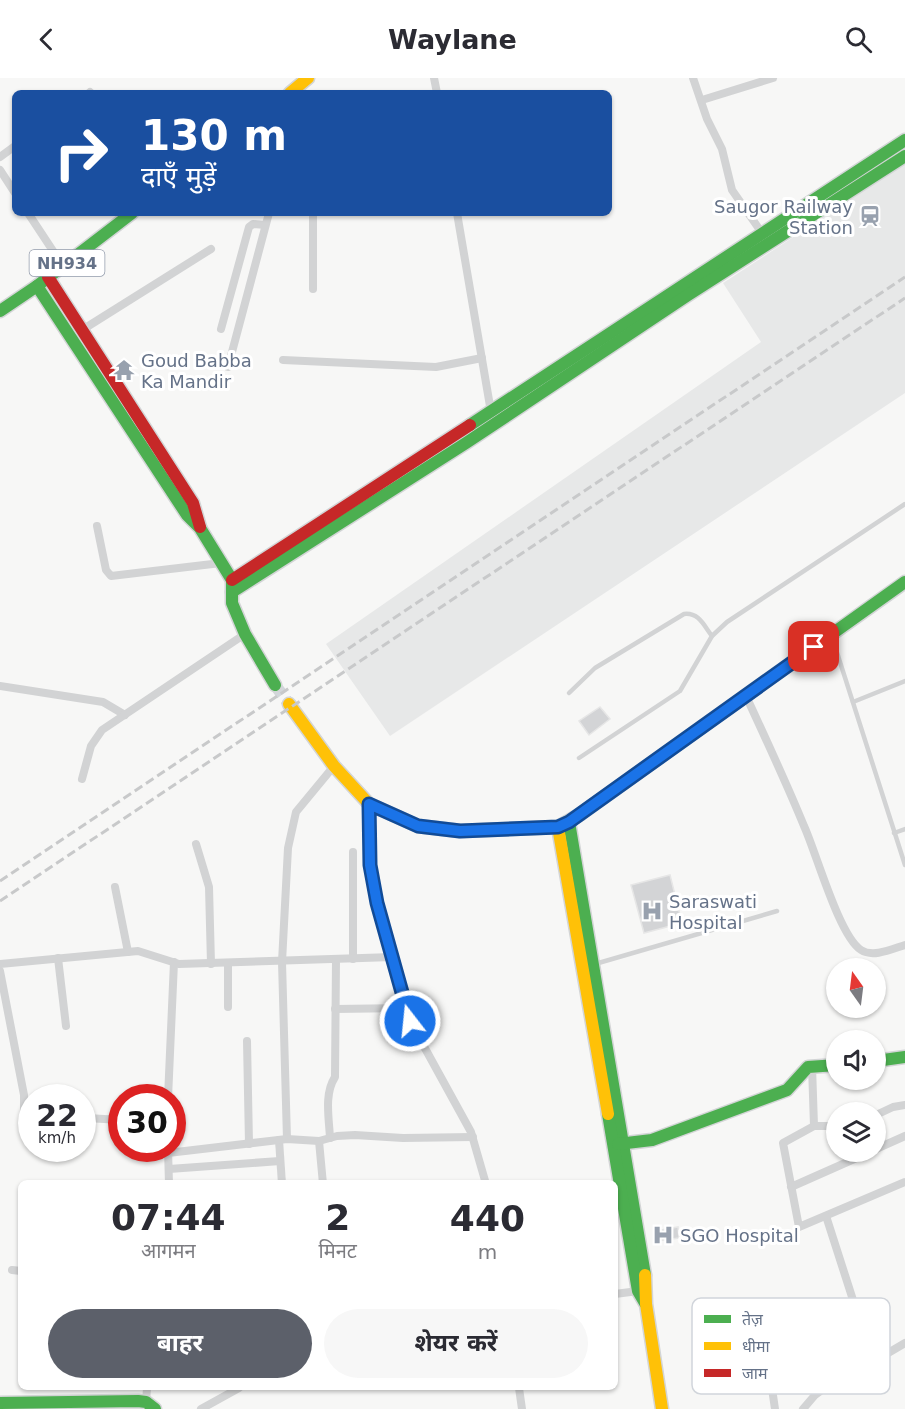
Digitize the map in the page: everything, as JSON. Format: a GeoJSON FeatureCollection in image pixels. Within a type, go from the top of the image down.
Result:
{"type":"FeatureCollection","features":[{"type":"Feature","properties":{"kind":"main road"},"geometry":{"type":"LineString","coordinates":[[294,90],[308,78]]}},
{"type":"Feature","properties":{"kind":"main road"},"geometry":{"type":"LineString","coordinates":[[232,586],[491,412],[905,140]]}},
{"type":"Feature","properties":{"kind":"main road"},"geometry":{"type":"LineString","coordinates":[[232,586],[466,443],[683,298],[905,156]]}},
{"type":"Feature","properties":{"kind":"main road","name":"NH934"},"geometry":{"type":"LineString","coordinates":[[2,306],[37,286],[126,216]]}},
{"type":"Feature","properties":{"kind":"main road"},"geometry":{"type":"LineString","coordinates":[[48,277],[193,503],[200,528]]}},
{"type":"Feature","properties":{"kind":"main road"},"geometry":{"type":"LineString","coordinates":[[37,286],[187,515],[200,528],[221,563],[232,586],[232,603],[245,634],[275,685]]}},
{"type":"Feature","properties":{"kind":"main road"},"geometry":{"type":"LineString","coordinates":[[289,704],[334,766],[369,804],[418,826],[460,831],[564,824],[905,582]]}},
{"type":"Feature","properties":{"kind":"main road"},"geometry":{"type":"LineString","coordinates":[[564,824],[593,965],[638,1291],[646,1304]]}},
{"type":"Feature","properties":{"kind":"main road"},"geometry":{"type":"LineString","coordinates":[[564,824],[619,1144],[646,1282],[646,1304],[663,1409]]}},
{"type":"Feature","properties":{"kind":"main road"},"geometry":{"type":"LineString","coordinates":[[886,1060],[905,1057]]}},
{"type":"Feature","properties":{"kind":"main road"},"geometry":{"type":"LineString","coordinates":[[619,1144],[652,1140],[787,1090],[808,1067],[826,1065]]}},
{"type":"Feature","properties":{"kind":"main road"},"geometry":{"type":"LineString","coordinates":[[0,1403],[76,1406],[150,1405]]}},
{"type":"Feature","properties":{"kind":"street"},"geometry":{"type":"LineString","coordinates":[[693,78],[707,119],[722,149],[732,190],[762,233]]}},
{"type":"Feature","properties":{"kind":"street"},"geometry":{"type":"LineString","coordinates":[[702,100],[773,78]]}},
{"type":"Feature","properties":{"kind":"street"},"geometry":{"type":"LineString","coordinates":[[0,170],[12,188]]}},
{"type":"Feature","properties":{"kind":"street"},"geometry":{"type":"LineString","coordinates":[[30,216],[63,266]]}},
{"type":"Feature","properties":{"kind":"street"},"geometry":{"type":"LineString","coordinates":[[228,367],[268,216]]}},
{"type":"Feature","properties":{"kind":"street"},"geometry":{"type":"LineString","coordinates":[[313,216],[314,289]]}},
{"type":"Feature","properties":{"kind":"street"},"geometry":{"type":"LineString","coordinates":[[458,216],[491,412]]}},
{"type":"Feature","properties":{"kind":"street"},"geometry":{"type":"LineString","coordinates":[[221,329],[249,227],[253,224],[266,225]]}},
{"type":"Feature","properties":{"kind":"street"},"geometry":{"type":"LineString","coordinates":[[82,330],[212,249]]}},
{"type":"Feature","properties":{"kind":"street"},"geometry":{"type":"LineString","coordinates":[[283,360],[436,367],[482,358]]}},
{"type":"Feature","properties":{"kind":"street"},"geometry":{"type":"LineString","coordinates":[[97,526],[106,570],[111,576],[221,563]]}},
{"type":"Feature","properties":{"kind":"street"},"geometry":{"type":"LineString","coordinates":[[82,779],[93,741],[102,730],[245,634]]}},
{"type":"Feature","properties":{"kind":"street"},"geometry":{"type":"LineString","coordinates":[[0,686],[103,702],[124,715]]}},
{"type":"Feature","properties":{"kind":"street"},"geometry":{"type":"LineString","coordinates":[[746,696],[805,827],[841,921],[855,944],[861,950],[870,953],[905,945]]}},
{"type":"Feature","properties":{"kind":"street"},"geometry":{"type":"LineString","coordinates":[[282,1180],[282,962],[288,848],[296,812],[334,766]]}},
{"type":"Feature","properties":{"kind":"street"},"geometry":{"type":"LineString","coordinates":[[369,804],[370,865],[377,903],[410,1021],[473,1137],[485,1180]]}},
{"type":"Feature","properties":{"kind":"street"},"geometry":{"type":"LineString","coordinates":[[196,844],[209,887],[212,963]]}},
{"type":"Feature","properties":{"kind":"street"},"geometry":{"type":"LineString","coordinates":[[352,959],[353,852]]}},
{"type":"Feature","properties":{"kind":"street"},"geometry":{"type":"LineString","coordinates":[[115,887],[128,952]]}},
{"type":"Feature","properties":{"kind":"street"},"geometry":{"type":"LineString","coordinates":[[0,964],[138,951],[179,964],[393,957]]}},
{"type":"Feature","properties":{"kind":"street"},"geometry":{"type":"LineString","coordinates":[[58,958],[66,1026]]}},
{"type":"Feature","properties":{"kind":"street"},"geometry":{"type":"LineString","coordinates":[[330,1138],[328,1101],[330,1085],[335,1077],[336,960]]}},
{"type":"Feature","properties":{"kind":"street"},"geometry":{"type":"LineString","coordinates":[[169,1084],[174,962]]}},
{"type":"Feature","properties":{"kind":"street"},"geometry":{"type":"LineString","coordinates":[[228,963],[228,1007]]}},
{"type":"Feature","properties":{"kind":"street"},"geometry":{"type":"LineString","coordinates":[[0,971],[22,1084]]}},
{"type":"Feature","properties":{"kind":"street"},"geometry":{"type":"LineString","coordinates":[[335,1009],[407,1008]]}},
{"type":"Feature","properties":{"kind":"street"},"geometry":{"type":"LineString","coordinates":[[247,1041],[249,1144]]}},
{"type":"Feature","properties":{"kind":"street"},"geometry":{"type":"LineString","coordinates":[[812,1066],[814,1126]]}},
{"type":"Feature","properties":{"kind":"street"},"geometry":{"type":"LineString","coordinates":[[886,1110],[905,1105]]}},
{"type":"Feature","properties":{"kind":"street"},"geometry":{"type":"LineString","coordinates":[[826,1126],[814,1126],[783,1143],[800,1227],[905,1182]]}},
{"type":"Feature","properties":{"kind":"street"},"geometry":{"type":"LineString","coordinates":[[186,1149],[283,1140],[319,1141],[355,1135],[403,1138],[473,1137]]}},
{"type":"Feature","properties":{"kind":"street"},"geometry":{"type":"LineString","coordinates":[[886,1145],[905,1136]]}},
{"type":"Feature","properties":{"kind":"street"},"geometry":{"type":"LineString","coordinates":[[319,1141],[323,1180]]}},
{"type":"Feature","properties":{"kind":"street"},"geometry":{"type":"LineString","coordinates":[[169,1169],[280,1161]]}},
{"type":"Feature","properties":{"kind":"street"},"geometry":{"type":"LineString","coordinates":[[169,1162],[169,1180]]}},
{"type":"Feature","properties":{"kind":"street"},"geometry":{"type":"LineString","coordinates":[[791,1187],[847,1162]]}},
{"type":"Feature","properties":{"kind":"street"},"geometry":{"type":"LineString","coordinates":[[826,1216],[852,1298]]}},
{"type":"Feature","properties":{"kind":"street"},"geometry":{"type":"LineString","coordinates":[[618,1294],[638,1291]]}},
{"type":"Feature","properties":{"kind":"street"},"geometry":{"type":"LineString","coordinates":[[890,1352],[905,1343]]}},
{"type":"Feature","properties":{"kind":"street"},"geometry":{"type":"LineString","coordinates":[[147,1390],[150,1405]]}},
{"type":"Feature","properties":{"kind":"street"},"geometry":{"type":"LineString","coordinates":[[201,1409],[235,1390]]}},
{"type":"Feature","properties":{"kind":"street"},"geometry":{"type":"LineString","coordinates":[[519,1390],[522,1409]]}},
{"type":"Feature","properties":{"kind":"street"},"geometry":{"type":"LineString","coordinates":[[773,1394],[775,1409]]}},
{"type":"Feature","properties":{"kind":"street"},"geometry":{"type":"LineString","coordinates":[[803,1409],[816,1394]]}},
{"type":"Feature","properties":{"kind":"lane"},"geometry":{"type":"LineString","coordinates":[[579,758],[680,691],[712,636],[727,622],[905,504]]}},
{"type":"Feature","properties":{"kind":"lane"},"geometry":{"type":"LineString","coordinates":[[569,693],[595,668],[684,614],[696,615],[712,636]]}},
{"type":"Feature","properties":{"kind":"lane"},"geometry":{"type":"LineString","coordinates":[[831,635],[905,865]]}},
{"type":"Feature","properties":{"kind":"lane"},"geometry":{"type":"LineString","coordinates":[[853,702],[905,681]]}},
{"type":"Feature","properties":{"kind":"lane"},"geometry":{"type":"LineString","coordinates":[[894,832],[905,829]]}},
{"type":"Feature","properties":{"kind":"lane"},"geometry":{"type":"LineString","coordinates":[[593,965],[777,911]]}},
{"type":"Feature","properties":{"kind":"shaded area"},"geometry":{"type":"Polygon","coordinates":[[[905,164],[905,393],[390,736],[326,644],[761,342],[723,283],[905,164]]]}},
{"type":"Feature","properties":{"kind":"building"},"geometry":{"type":"Polygon","coordinates":[[[600,707],[610,719],[589,735],[579,721],[600,707]]]}},
{"type":"Feature","properties":{"kind":"building"},"geometry":{"type":"Polygon","coordinates":[[[670,875],[682,923],[644,933],[631,885],[670,875]]]}},
{"type":"Feature","properties":{"kind":"building"},"geometry":{"type":"Polygon","coordinates":[[[678,1227],[679,1238],[656,1241],[655,1231],[678,1227]]]}},
{"type":"Feature","properties":{"kind":"tunnel"},"geometry":{"type":"LineString","coordinates":[[275,685],[289,704]]}},
{"type":"Feature","properties":{"kind":"railway"},"geometry":{"type":"LineString","coordinates":[[0,881],[905,277]]}},
{"type":"Feature","properties":{"kind":"railway"},"geometry":{"type":"LineString","coordinates":[[0,901],[905,298]]}},
{"type":"Feature","properties":{"kind":"traffic: fast"},"geometry":{"type":"LineString","coordinates":[[470,425],[905,140]]}},
{"type":"Feature","properties":{"kind":"traffic: fast"},"geometry":{"type":"LineString","coordinates":[[232,592],[466,443],[688,295],[905,156]]}},
{"type":"Feature","properties":{"kind":"traffic: fast"},"geometry":{"type":"LineString","coordinates":[[0,311],[37,286],[128,216]]}},
{"type":"Feature","properties":{"kind":"traffic: fast"},"geometry":{"type":"LineString","coordinates":[[37,286],[187,515],[200,528],[232,580],[232,603],[245,634],[275,685]]}},
{"type":"Feature","properties":{"kind":"traffic: fast"},"geometry":{"type":"LineString","coordinates":[[710,721],[905,582]]}},
{"type":"Feature","properties":{"kind":"traffic: fast"},"geometry":{"type":"LineString","coordinates":[[569,822],[645,1275]]}},
{"type":"Feature","properties":{"kind":"traffic: fast"},"geometry":{"type":"LineString","coordinates":[[886,1060],[905,1057]]}},
{"type":"Feature","properties":{"kind":"traffic: fast"},"geometry":{"type":"LineString","coordinates":[[618,1144],[652,1140],[787,1090],[808,1067],[826,1066]]}},
{"type":"Feature","properties":{"kind":"traffic: fast"},"geometry":{"type":"LineString","coordinates":[[608,1114],[638,1291],[645,1303]]}},
{"type":"Feature","properties":{"kind":"traffic: fast"},"geometry":{"type":"LineString","coordinates":[[0,1403],[138,1401],[146,1402],[155,1409]]}},
{"type":"Feature","properties":{"kind":"traffic: slow"},"geometry":{"type":"LineString","coordinates":[[294,90],[308,78]]}},
{"type":"Feature","properties":{"kind":"traffic: slow"},"geometry":{"type":"LineString","coordinates":[[289,704],[334,766],[369,804],[418,826],[460,831],[558,827],[579,815]]}},
{"type":"Feature","properties":{"kind":"traffic: slow"},"geometry":{"type":"LineString","coordinates":[[558,827],[608,1114]]}},
{"type":"Feature","properties":{"kind":"traffic: slow"},"geometry":{"type":"LineString","coordinates":[[645,1275],[646,1304],[662,1409]]}},
{"type":"Feature","properties":{"kind":"traffic: jam"},"geometry":{"type":"LineString","coordinates":[[48,277],[193,503],[200,527]]}},
{"type":"Feature","properties":{"kind":"traffic: jam"},"geometry":{"type":"LineString","coordinates":[[232,580],[470,425]]}},
{"type":"Feature","properties":{"kind":"traffic: jam"},"geometry":{"type":"LineString","coordinates":[[579,815],[710,721]]}},
{"type":"Feature","properties":{"kind":"place","name":"Saugor Railway Station"},"geometry":{"type":"Point","coordinates":[870,216]}},
{"type":"Feature","properties":{"kind":"place","name":"Goud Babba Ka Mandir"},"geometry":{"type":"Point","coordinates":[124,370]}},
{"type":"Feature","properties":{"kind":"place","name":"Saraswati Hospital"},"geometry":{"type":"Point","coordinates":[652,911]}},
{"type":"Feature","properties":{"kind":"place","name":"SGO Hospital"},"geometry":{"type":"Point","coordinates":[663,1235]}},
{"type":"Feature","properties":{"kind":"route"},"geometry":{"type":"LineString","coordinates":[[410,1021],[377,903],[370,865],[369,804],[418,826],[460,831],[558,827],[569,822],[814,647]]}}]}
